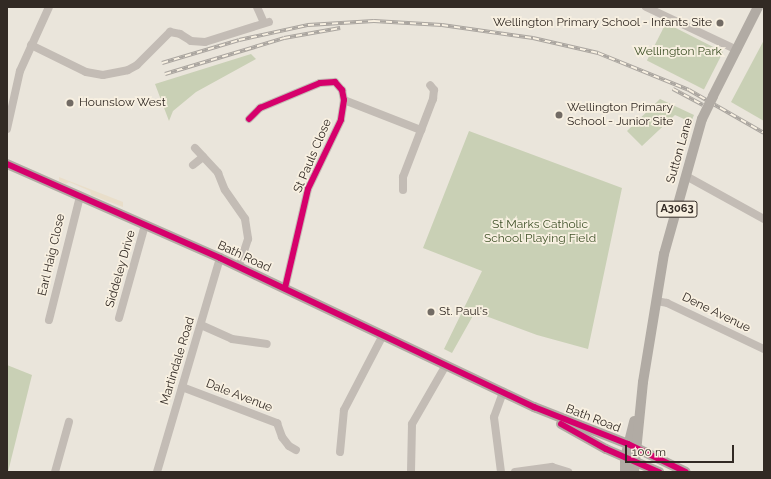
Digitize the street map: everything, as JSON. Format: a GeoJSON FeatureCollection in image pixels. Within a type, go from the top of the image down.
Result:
{"type":"FeatureCollection","features":[{"type":"Feature","properties":{"kind":"main road","name":"Sutton Lane"},"geometry":{"type":"LineString","coordinates":[[632,456],[664,254],[702,119],[758,7]]}},
{"type":"Feature","properties":{"kind":"main road","name":"Bath Road"},"geometry":{"type":"LineString","coordinates":[[7,164],[220,258],[534,407],[567,421],[659,472]]}},
{"type":"Feature","properties":{"kind":"main road","name":"Bath Road"},"geometry":{"type":"LineString","coordinates":[[534,407],[566,427],[632,456],[686,472]]}},
{"type":"Feature","properties":{"kind":"main road","name":"A3063"},"geometry":{"type":"LineString","coordinates":[[625,472],[632,456]]}},
{"type":"Feature","properties":{"kind":"main road"},"geometry":{"type":"LineString","coordinates":[[632,456],[671,472]]}},
{"type":"Feature","properties":{"kind":"street"},"geometry":{"type":"LineString","coordinates":[[7,129],[20,71],[49,7]]}},
{"type":"Feature","properties":{"kind":"street"},"geometry":{"type":"LineString","coordinates":[[31,45],[86,72],[104,75],[137,65],[170,32],[180,34],[191,41],[204,42],[266,23],[257,7]]}},
{"type":"Feature","properties":{"kind":"street"},"geometry":{"type":"LineString","coordinates":[[647,7],[737,50]]}},
{"type":"Feature","properties":{"kind":"street"},"geometry":{"type":"LineString","coordinates":[[249,119],[260,108],[326,81],[338,83],[344,100],[421,130]]}},
{"type":"Feature","properties":{"kind":"street"},"geometry":{"type":"LineString","coordinates":[[403,190],[403,177],[434,94],[430,85]]}},
{"type":"Feature","properties":{"kind":"street","name":"St Pauls Close"},"geometry":{"type":"LineString","coordinates":[[284,288],[307,194],[337,132],[344,100]]}},
{"type":"Feature","properties":{"kind":"street"},"geometry":{"type":"LineString","coordinates":[[195,148],[218,173],[225,190],[245,219],[248,240],[239,267]]}},
{"type":"Feature","properties":{"kind":"street"},"geometry":{"type":"LineString","coordinates":[[193,165],[203,157]]}},
{"type":"Feature","properties":{"kind":"street"},"geometry":{"type":"LineString","coordinates":[[686,176],[764,218]]}},
{"type":"Feature","properties":{"kind":"street","name":"Earl Haig Close"},"geometry":{"type":"LineString","coordinates":[[49,320],[80,197]]}},
{"type":"Feature","properties":{"kind":"street","name":"Siddeley Drive"},"geometry":{"type":"LineString","coordinates":[[119,318],[145,225]]}},
{"type":"Feature","properties":{"kind":"street","name":"Martindale Road"},"geometry":{"type":"LineString","coordinates":[[157,472],[220,258]]}},
{"type":"Feature","properties":{"kind":"street","name":"Dene Avenue"},"geometry":{"type":"LineString","coordinates":[[656,301],[667,303],[764,349]]}},
{"type":"Feature","properties":{"kind":"street"},"geometry":{"type":"LineString","coordinates":[[201,325],[232,339],[257,341],[267,344]]}},
{"type":"Feature","properties":{"kind":"street"},"geometry":{"type":"LineString","coordinates":[[340,452],[344,410],[383,335]]}},
{"type":"Feature","properties":{"kind":"street"},"geometry":{"type":"LineString","coordinates":[[411,472],[412,424],[446,365]]}},
{"type":"Feature","properties":{"kind":"street","name":"Dale Avenue"},"geometry":{"type":"LineString","coordinates":[[182,387],[277,423],[282,437],[289,446],[296,450]]}},
{"type":"Feature","properties":{"kind":"street"},"geometry":{"type":"LineString","coordinates":[[501,472],[494,418],[503,392]]}},
{"type":"Feature","properties":{"kind":"street"},"geometry":{"type":"LineString","coordinates":[[55,472],[69,422]]}},
{"type":"Feature","properties":{"kind":"street"},"geometry":{"type":"LineString","coordinates":[[515,472],[552,467],[568,472]]}},
{"type":"Feature","properties":{"kind":"green space","name":"Wellington Park"},"geometry":{"type":"Polygon","coordinates":[[[666,23],[723,52],[704,89],[647,60],[666,23]]]}},
{"type":"Feature","properties":{"kind":"green space"},"geometry":{"type":"Polygon","coordinates":[[[764,40],[764,121],[731,102],[764,40]]]}},
{"type":"Feature","properties":{"kind":"green space"},"geometry":{"type":"Polygon","coordinates":[[[251,54],[256,59],[196,92],[173,111],[169,121],[155,84],[251,54]]]}},
{"type":"Feature","properties":{"kind":"green space"},"geometry":{"type":"Polygon","coordinates":[[[660,99],[694,115],[691,122],[675,115],[642,146],[627,131],[660,99]]]}},
{"type":"Feature","properties":{"kind":"green space","name":"St Marks Catholic School Playing Field"},"geometry":{"type":"Polygon","coordinates":[[[469,131],[622,188],[588,349],[537,335],[475,312],[452,353],[444,349],[482,271],[423,248],[469,131]]]}},
{"type":"Feature","properties":{"kind":"green space"},"geometry":{"type":"Polygon","coordinates":[[[7,365],[32,375],[8,472],[7,472],[7,365]]]}},
{"type":"Feature","properties":{"kind":"shaded area"},"geometry":{"type":"Polygon","coordinates":[[[59,177],[123,202],[123,207],[91,195],[90,191],[69,182],[66,184],[59,181],[59,177]]]}},
{"type":"Feature","properties":{"kind":"railway"},"geometry":{"type":"LineString","coordinates":[[162,63],[239,40],[308,25],[374,21],[442,25],[533,38],[598,53],[689,90],[764,133]]}},
{"type":"Feature","properties":{"kind":"railway"},"geometry":{"type":"LineString","coordinates":[[165,74],[284,38],[340,28]]}},
{"type":"Feature","properties":{"kind":"railway"},"geometry":{"type":"LineString","coordinates":[[673,89],[703,105]]}},
{"type":"Feature","properties":{"kind":"cycle path"},"geometry":{"type":"LineString","coordinates":[[249,119],[260,108],[320,83],[335,82],[342,90],[344,100],[341,120],[308,189],[285,288]]}},
{"type":"Feature","properties":{"kind":"cycle path"},"geometry":{"type":"LineString","coordinates":[[7,164],[220,258],[534,407],[628,444],[686,472]]}},
{"type":"Feature","properties":{"kind":"cycle path"},"geometry":{"type":"LineString","coordinates":[[561,424],[606,449],[659,472]]}},
{"type":"Feature","properties":{"kind":"place","name":"Wellington Primary School - Infants Site"},"geometry":{"type":"Point","coordinates":[720,23]}},
{"type":"Feature","properties":{"kind":"place","name":"Hounslow West"},"geometry":{"type":"Point","coordinates":[70,103]}},
{"type":"Feature","properties":{"kind":"place","name":"Wellington Primary School - Junior Site"},"geometry":{"type":"Point","coordinates":[559,115]}},
{"type":"Feature","properties":{"kind":"place","name":"St. Paul's"},"geometry":{"type":"Point","coordinates":[431,312]}}]}
